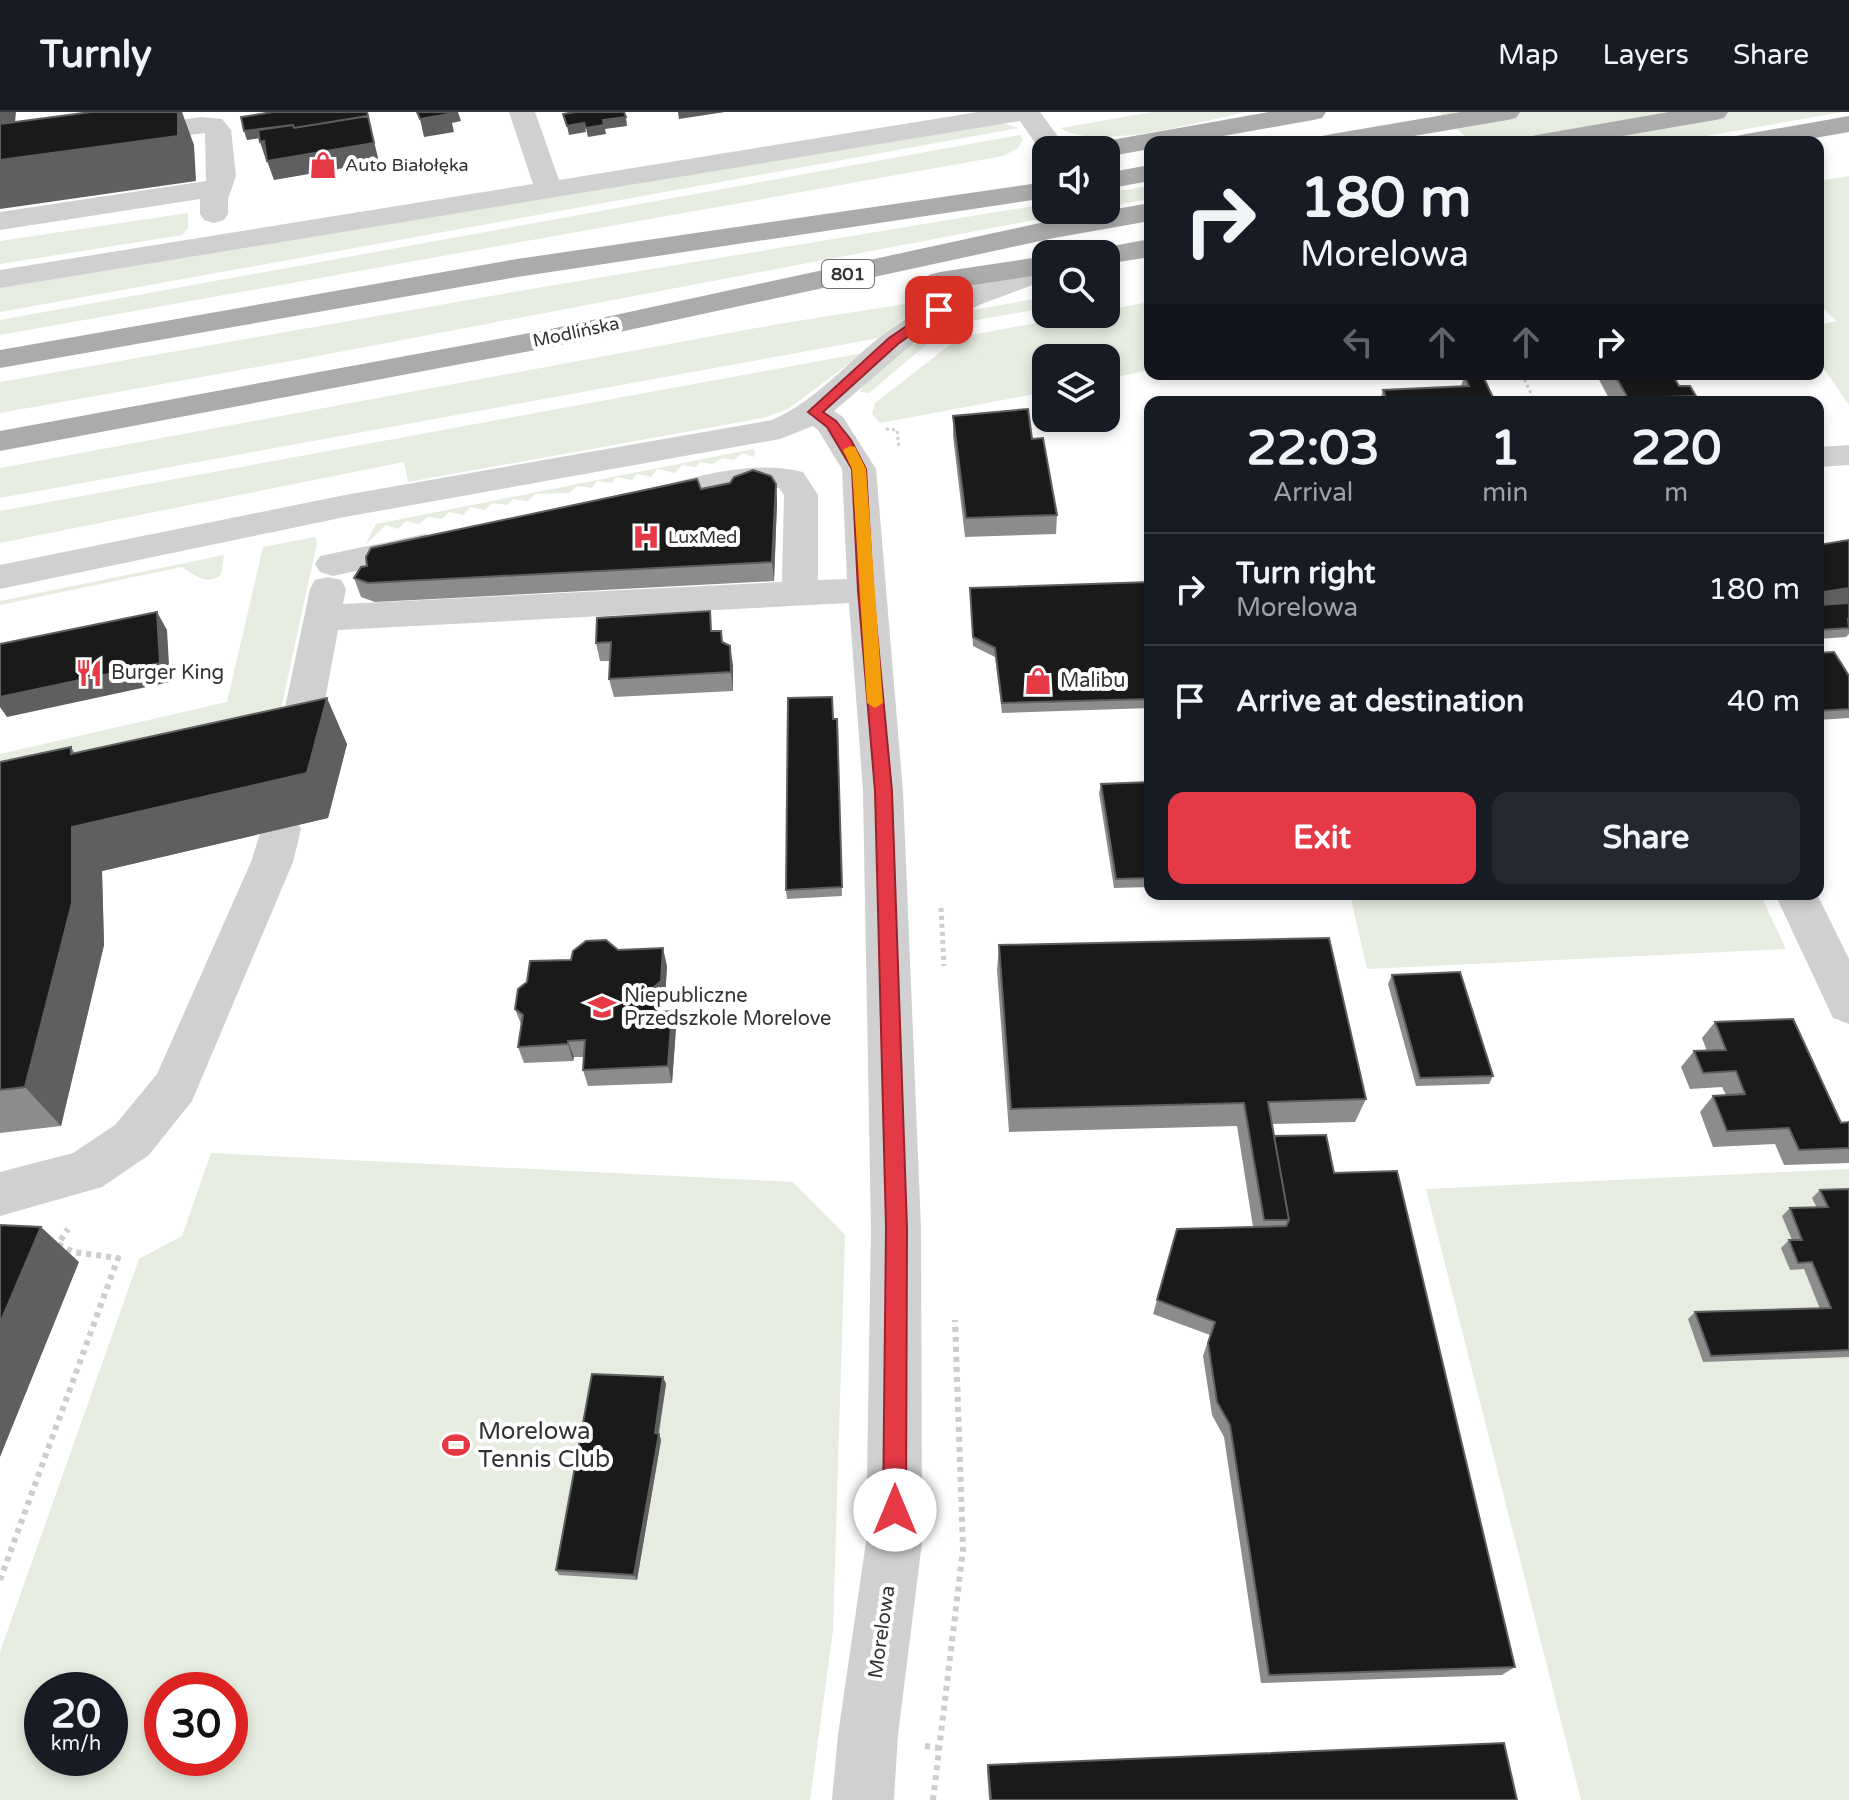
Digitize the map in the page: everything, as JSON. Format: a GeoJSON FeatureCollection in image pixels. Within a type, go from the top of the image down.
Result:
{"type":"FeatureCollection","features":[{"type":"Feature","properties":{"kind":"main road"},"geometry":{"type":"LineString","coordinates":[[1178,136],[1313,112]]}},
{"type":"Feature","properties":{"kind":"main road"},"geometry":{"type":"LineString","coordinates":[[1367,136],[1507,112]]}},
{"type":"Feature","properties":{"kind":"main road"},"geometry":{"type":"LineString","coordinates":[[1577,136],[1715,112]]}},
{"type":"Feature","properties":{"kind":"main road"},"geometry":{"type":"LineString","coordinates":[[1780,136],[1849,124]]}},
{"type":"Feature","properties":{"kind":"main road"},"geometry":{"type":"LineString","coordinates":[[1120,146],[1144,142]]}},
{"type":"Feature","properties":{"kind":"main road"},"geometry":{"type":"LineString","coordinates":[[1824,147],[1849,146]]}},
{"type":"Feature","properties":{"kind":"main road"},"geometry":{"type":"LineString","coordinates":[[517,268],[999,169]]}},
{"type":"Feature","properties":{"kind":"main road"},"geometry":{"type":"LineString","coordinates":[[1120,178],[1144,174]]}},
{"type":"Feature","properties":{"kind":"main road"},"geometry":{"type":"LineString","coordinates":[[0,359],[517,268],[1032,192]]}},
{"type":"Feature","properties":{"kind":"main road","name":"Modlińska"},"geometry":{"type":"LineString","coordinates":[[0,441],[546,339],[1039,232],[1144,213]]}},
{"type":"Feature","properties":{"kind":"main road"},"geometry":{"type":"LineString","coordinates":[[1120,253],[1144,249]]}},
{"type":"Feature","properties":{"kind":"main road"},"geometry":{"type":"LineString","coordinates":[[546,339],[1032,270]]}},
{"type":"Feature","properties":{"kind":"street"},"geometry":{"type":"LineString","coordinates":[[522,112],[549,190]]}},
{"type":"Feature","properties":{"kind":"street"},"geometry":{"type":"LineString","coordinates":[[0,279],[1027,112],[1035,136]]}},
{"type":"Feature","properties":{"kind":"street"},"geometry":{"type":"LineString","coordinates":[[120,136],[213,125],[218,130],[222,176],[214,199],[215,244]]}},
{"type":"Feature","properties":{"kind":"street"},"geometry":{"type":"LineString","coordinates":[[0,221],[217,188]]}},
{"type":"Feature","properties":{"kind":"street"},"geometry":{"type":"LineString","coordinates":[[0,577],[345,506],[780,429],[815,412],[894,341],[939,310],[1032,273]]}},
{"type":"Feature","properties":{"kind":"street","name":"Morelowa"},"geometry":{"type":"LineString","coordinates":[[815,412],[831,424],[846,443],[859,469],[883,791],[896,1228],[894,1542],[868,1735],[863,1800]]}},
{"type":"Feature","properties":{"kind":"street"},"geometry":{"type":"LineString","coordinates":[[1824,457],[1849,455]]}},
{"type":"Feature","properties":{"kind":"street"},"geometry":{"type":"LineString","coordinates":[[621,506],[752,476],[775,475],[791,480],[801,495],[800,594]]}},
{"type":"Feature","properties":{"kind":"street"},"geometry":{"type":"LineString","coordinates":[[295,755],[345,506]]}},
{"type":"Feature","properties":{"kind":"street"},"geometry":{"type":"LineString","coordinates":[[333,564],[451,540]]}},
{"type":"Feature","properties":{"kind":"street"},"geometry":{"type":"LineString","coordinates":[[322,618],[866,590]]}},
{"type":"Feature","properties":{"kind":"street"},"geometry":{"type":"LineString","coordinates":[[0,1194],[85,1172],[132,1140],[175,1087],[272,862],[280,829]]}},
{"type":"Feature","properties":{"kind":"street"},"geometry":{"type":"LineString","coordinates":[[1799,900],[1849,1005]]}},
{"type":"Feature","properties":{"kind":"path"},"geometry":{"type":"LineString","coordinates":[[0,1580],[118,1258],[73,1252],[58,1244],[71,1224]]}},
{"type":"Feature","properties":{"kind":"path"},"geometry":{"type":"LineString","coordinates":[[868,1735],[939,1748]]}},
{"type":"Feature","properties":{"kind":"shaded area"},"geometry":{"type":"Polygon","coordinates":[[[1153,112],[1246,112],[1124,136],[1077,135],[1060,128],[1153,112]]]}},
{"type":"Feature","properties":{"kind":"shaded area"},"geometry":{"type":"Polygon","coordinates":[[[1439,112],[1842,112],[1706,136],[1465,136],[1439,112]]]}},
{"type":"Feature","properties":{"kind":"shaded area"},"geometry":{"type":"Polygon","coordinates":[[[989,123],[1019,128],[0,312],[0,288],[989,123]]]}},
{"type":"Feature","properties":{"kind":"shaded area"},"geometry":{"type":"Polygon","coordinates":[[[1020,135],[1023,139],[1018,148],[1003,156],[0,335],[0,320],[1020,135]]]}},
{"type":"Feature","properties":{"kind":"shaded area"},"geometry":{"type":"Polygon","coordinates":[[[1849,176],[1849,405],[1824,369],[1824,324],[1836,321],[1824,309],[1824,180],[1849,176]]]}},
{"type":"Feature","properties":{"kind":"shaded area"},"geometry":{"type":"Polygon","coordinates":[[[1144,187],[1144,200],[1120,204],[1120,191],[1144,187]]]}},
{"type":"Feature","properties":{"kind":"shaded area"},"geometry":{"type":"Polygon","coordinates":[[[1032,206],[1032,220],[0,413],[0,382],[543,287],[1032,206]]]}},
{"type":"Feature","properties":{"kind":"shaded area"},"geometry":{"type":"Polygon","coordinates":[[[188,213],[188,228],[182,235],[0,264],[0,241],[188,213]]]}},
{"type":"Feature","properties":{"kind":"shaded area"},"geometry":{"type":"Polygon","coordinates":[[[1032,299],[1032,310],[931,328],[955,313],[1032,299]]]}},
{"type":"Feature","properties":{"kind":"shaded area"},"geometry":{"type":"Polygon","coordinates":[[[911,303],[916,309],[879,338],[0,498],[0,468],[778,324],[911,303]]]}},
{"type":"Feature","properties":{"kind":"shaded area"},"geometry":{"type":"Polygon","coordinates":[[[1144,303],[1144,371],[1120,376],[1120,344],[1032,344],[1032,395],[880,423],[872,414],[875,403],[960,337],[1032,324],[1032,328],[1120,328],[1120,307],[1144,303]]]}},
{"type":"Feature","properties":{"kind":"shaded area"},"geometry":{"type":"Polygon","coordinates":[[[932,340],[869,393],[860,392],[873,373],[890,357],[910,345],[932,340]]]}},
{"type":"Feature","properties":{"kind":"shaded area"},"geometry":{"type":"Polygon","coordinates":[[[863,353],[788,409],[763,418],[408,482],[404,462],[0,543],[0,511],[863,353]]]}},
{"type":"Feature","properties":{"kind":"shaded area"},"geometry":{"type":"Polygon","coordinates":[[[754,449],[755,457],[742,453],[734,460],[722,458],[713,464],[700,462],[696,467],[682,465],[675,473],[657,469],[651,477],[637,474],[632,480],[616,477],[612,483],[597,481],[592,488],[577,486],[569,493],[535,494],[528,501],[513,499],[507,505],[492,503],[485,510],[471,507],[463,515],[449,512],[442,519],[428,517],[419,524],[406,521],[398,529],[386,525],[365,545],[376,524],[754,449]]]}},
{"type":"Feature","properties":{"kind":"shaded area"},"geometry":{"type":"Polygon","coordinates":[[[315,537],[317,543],[280,713],[0,778],[0,754],[227,702],[263,547],[315,537]]]}},
{"type":"Feature","properties":{"kind":"shaded area"},"geometry":{"type":"Polygon","coordinates":[[[224,555],[221,575],[210,580],[182,567],[0,605],[0,601],[224,555]]]}},
{"type":"Feature","properties":{"kind":"shaded area"},"geometry":{"type":"Polygon","coordinates":[[[1351,900],[1763,900],[1786,949],[1367,969],[1351,900]]]}},
{"type":"Feature","properties":{"kind":"shaded area","name":"Morelowa Tennis Club"},"geometry":{"type":"Polygon","coordinates":[[[211,1153],[793,1182],[845,1235],[833,1630],[810,1800],[0,1800],[0,1652],[139,1259],[182,1236],[211,1153]]]}},
{"type":"Feature","properties":{"kind":"shaded area"},"geometry":{"type":"Polygon","coordinates":[[[1849,1169],[1849,1800],[1581,1800],[1426,1189],[1849,1169]]]}},
{"type":"Feature","properties":{"kind":"building"},"geometry":{"type":"Polygon","coordinates":[[[91,112],[178,112],[178,136],[0,160],[0,124],[91,112]]]}},
{"type":"Feature","properties":{"kind":"building"},"geometry":{"type":"Polygon","coordinates":[[[273,112],[367,112],[368,116],[294,128],[293,125],[244,131],[241,117],[273,112]]]}},
{"type":"Feature","properties":{"kind":"building"},"geometry":{"type":"Polygon","coordinates":[[[417,112],[448,112],[449,114],[420,119],[417,112]]]}},
{"type":"Feature","properties":{"kind":"building"},"geometry":{"type":"Polygon","coordinates":[[[624,112],[626,117],[603,120],[604,125],[586,128],[584,123],[567,126],[563,114],[624,112]]]}},
{"type":"Feature","properties":{"kind":"building"},"geometry":{"type":"Polygon","coordinates":[[[368,116],[374,143],[267,161],[264,141],[260,142],[258,130],[293,125],[294,128],[368,116]]]}},
{"type":"Feature","properties":{"kind":"building"},"geometry":{"type":"Polygon","coordinates":[[[1466,380],[1485,380],[1492,396],[1386,396],[1383,390],[1469,386],[1466,380]]]}},
{"type":"Feature","properties":{"kind":"building"},"geometry":{"type":"Polygon","coordinates":[[[1618,380],[1676,380],[1679,386],[1690,386],[1696,396],[1627,396],[1618,380]]]}},
{"type":"Feature","properties":{"kind":"building"},"geometry":{"type":"Polygon","coordinates":[[[1028,409],[1032,439],[1043,438],[1057,515],[966,518],[953,416],[1028,409]]]}},
{"type":"Feature","properties":{"kind":"building","name":"LuxMed"},"geometry":{"type":"Polygon","coordinates":[[[753,470],[771,476],[776,484],[772,562],[368,583],[354,578],[361,567],[367,566],[366,557],[371,548],[697,479],[701,489],[730,483],[734,477],[753,470]]]}},
{"type":"Feature","properties":{"kind":"building"},"geometry":{"type":"Polygon","coordinates":[[[1849,540],[1849,588],[1824,592],[1824,544],[1849,540]]]}},
{"type":"Feature","properties":{"kind":"building"},"geometry":{"type":"Polygon","coordinates":[[[1144,582],[1144,699],[1002,703],[995,648],[973,637],[970,588],[1144,582]]]}},
{"type":"Feature","properties":{"kind":"building"},"geometry":{"type":"Polygon","coordinates":[[[1849,603],[1849,628],[1824,630],[1824,605],[1849,603]]]}},
{"type":"Feature","properties":{"kind":"building"},"geometry":{"type":"Polygon","coordinates":[[[710,611],[711,631],[721,631],[722,642],[730,646],[731,672],[609,679],[611,642],[596,643],[597,618],[710,611]]]}},
{"type":"Feature","properties":{"kind":"building"},"geometry":{"type":"Polygon","coordinates":[[[157,612],[160,663],[0,697],[0,644],[157,612]]]}},
{"type":"Feature","properties":{"kind":"building"},"geometry":{"type":"Polygon","coordinates":[[[1834,652],[1849,676],[1849,709],[1824,711],[1824,653],[1834,652]]]}},
{"type":"Feature","properties":{"kind":"building"},"geometry":{"type":"Polygon","coordinates":[[[832,697],[833,719],[837,719],[842,887],[786,890],[788,698],[832,697]]]}},
{"type":"Feature","properties":{"kind":"building"},"geometry":{"type":"Polygon","coordinates":[[[327,698],[307,773],[72,827],[72,903],[25,1087],[0,1090],[0,762],[71,747],[71,754],[327,698]]]}},
{"type":"Feature","properties":{"kind":"building"},"geometry":{"type":"Polygon","coordinates":[[[1144,782],[1144,878],[1116,879],[1101,784],[1144,782]]]}},
{"type":"Feature","properties":{"kind":"building"},"geometry":{"type":"Polygon","coordinates":[[[1329,938],[1366,1099],[1268,1102],[1289,1220],[1264,1220],[1244,1103],[1011,1109],[999,945],[1329,938]]]}},
{"type":"Feature","properties":{"kind":"building"},"geometry":{"type":"Polygon","coordinates":[[[606,940],[618,950],[663,948],[661,981],[653,988],[652,1002],[659,1007],[659,1012],[672,1011],[668,1066],[583,1070],[585,1040],[518,1047],[523,1015],[515,1009],[518,989],[527,982],[530,961],[571,960],[573,951],[586,941],[606,940]]]}},
{"type":"Feature","properties":{"kind":"building"},"geometry":{"type":"Polygon","coordinates":[[[1460,972],[1493,1076],[1420,1078],[1392,975],[1460,972]]]}},
{"type":"Feature","properties":{"kind":"building"},"geometry":{"type":"Polygon","coordinates":[[[1793,1019],[1841,1123],[1849,1122],[1849,1148],[1799,1150],[1789,1128],[1727,1131],[1713,1096],[1745,1094],[1736,1071],[1703,1073],[1694,1051],[1726,1050],[1715,1022],[1793,1019]]]}},
{"type":"Feature","properties":{"kind":"building"},"geometry":{"type":"Polygon","coordinates":[[[1326,1135],[1334,1173],[1397,1171],[1515,1667],[1269,1675],[1230,1425],[1217,1402],[1208,1343],[1215,1322],[1157,1300],[1177,1229],[1286,1226],[1289,1220],[1274,1136],[1326,1135]]]}},
{"type":"Feature","properties":{"kind":"building"},"geometry":{"type":"Polygon","coordinates":[[[1849,1189],[1849,1350],[1711,1356],[1695,1312],[1831,1308],[1812,1262],[1798,1263],[1789,1240],[1802,1240],[1790,1208],[1828,1207],[1820,1190],[1849,1189]]]}},
{"type":"Feature","properties":{"kind":"building"},"geometry":{"type":"Polygon","coordinates":[[[0,1225],[41,1227],[0,1323],[0,1225]]]}},
{"type":"Feature","properties":{"kind":"building"},"geometry":{"type":"Polygon","coordinates":[[[592,1374],[663,1377],[655,1433],[659,1434],[634,1575],[556,1570],[592,1374]]]}},
{"type":"Feature","properties":{"kind":"building"},"geometry":{"type":"Polygon","coordinates":[[[1504,1743],[1517,1800],[991,1800],[988,1765],[1504,1743]]]}},
{"type":"Feature","properties":{"kind":"slow traffic"},"geometry":{"type":"LineString","coordinates":[[850,450],[859,469],[875,703]]}},
{"type":"Feature","properties":{"kind":"place","name":"Auto Białołęka"},"geometry":{"type":"Point","coordinates":[323,165]}},
{"type":"Feature","properties":{"kind":"place","name":"LuxMed"},"geometry":{"type":"Point","coordinates":[646,537]}},
{"type":"Feature","properties":{"kind":"place","name":"Burger King"},"geometry":{"type":"Point","coordinates":[89,673]}},
{"type":"Feature","properties":{"kind":"place","name":"Malibu"},"geometry":{"type":"Point","coordinates":[1038,681]}},
{"type":"Feature","properties":{"kind":"place","name":"Niepubliczne Przedszkole Morelove"},"geometry":{"type":"Point","coordinates":[602,1007]}},
{"type":"Feature","properties":{"kind":"place","name":"Morelowa Tennis Club"},"geometry":{"type":"Point","coordinates":[456,1445]}},
{"type":"Feature","properties":{"kind":"route"},"geometry":{"type":"LineString","coordinates":[[895,1510],[896,1228],[883,791],[859,469],[846,443],[831,424],[815,412],[894,341],[939,310]]}}]}
